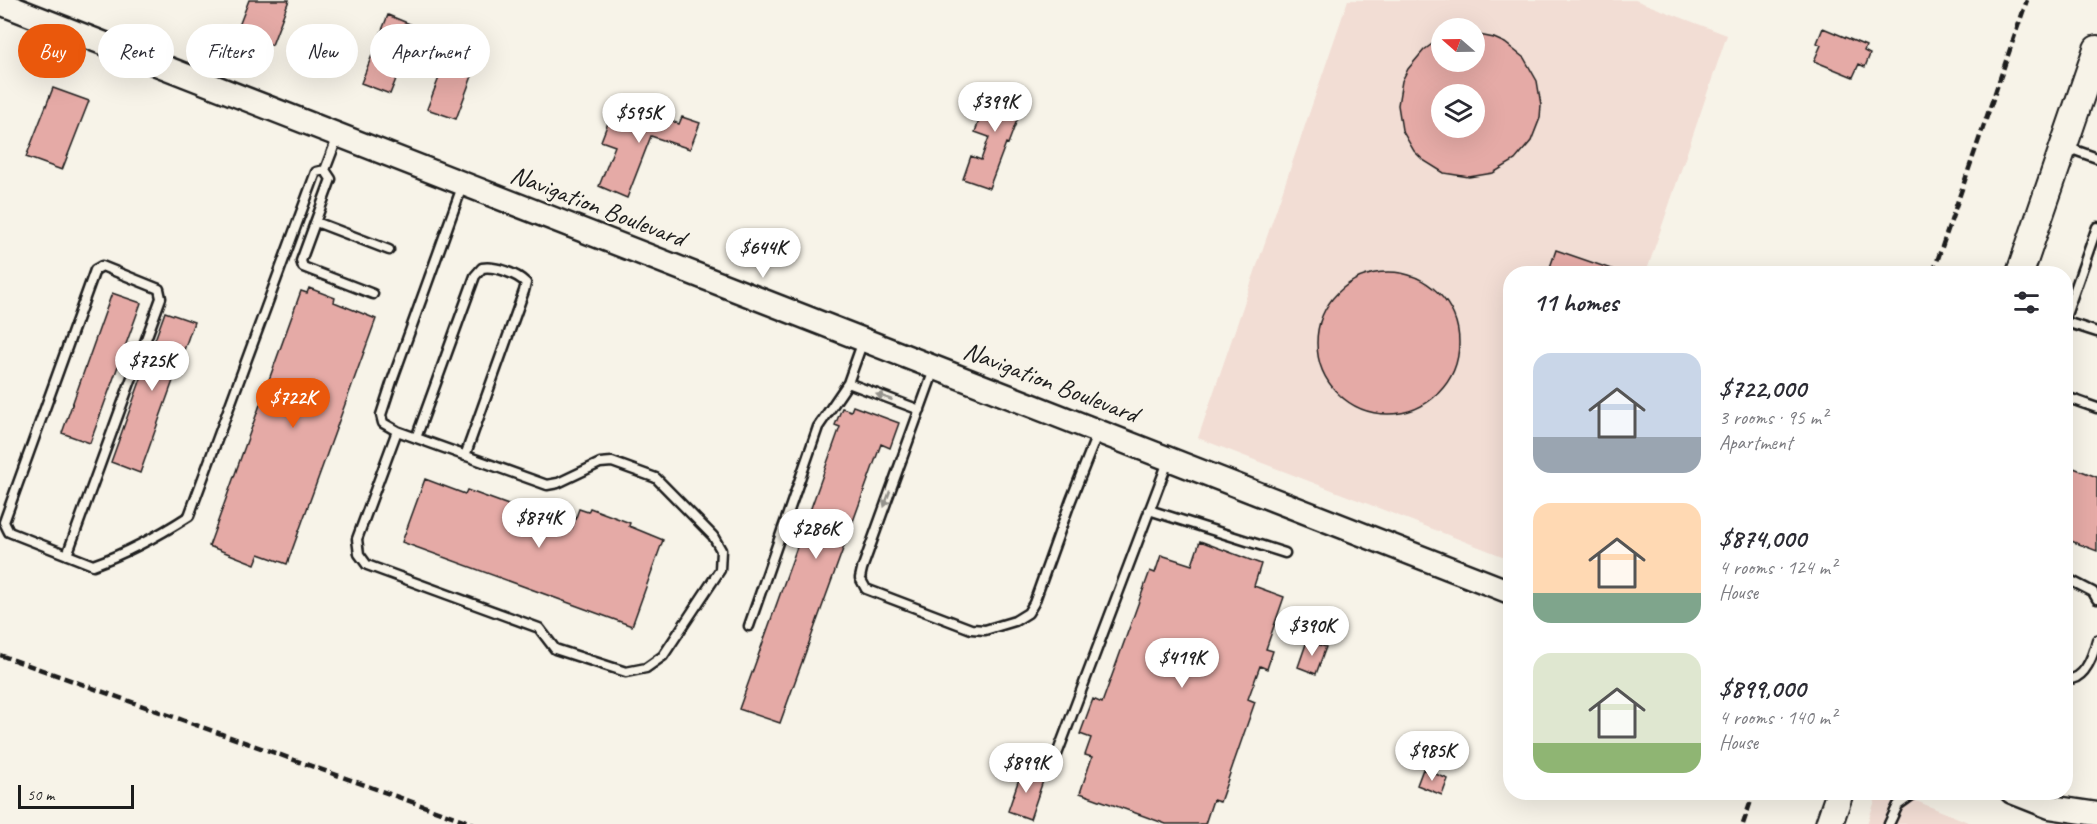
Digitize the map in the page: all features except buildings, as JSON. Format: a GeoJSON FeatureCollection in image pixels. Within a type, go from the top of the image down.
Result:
{"type":"FeatureCollection","features":[{"type":"Feature","properties":{"kind":"main road"},"geometry":{"type":"LineString","coordinates":[[2022,266],[2097,49]]}},
{"type":"Feature","properties":{"kind":"main road"},"geometry":{"type":"LineString","coordinates":[[1829,824],[1837,800]]}},
{"type":"Feature","properties":{"kind":"street","name":"Navigation Boulevard"},"geometry":{"type":"LineString","coordinates":[[0,3],[1503,589]]}},
{"type":"Feature","properties":{"kind":"street"},"geometry":{"type":"LineString","coordinates":[[2033,800],[2050,807],[2097,814]]}},
{"type":"Feature","properties":{"kind":"lane"},"geometry":{"type":"LineString","coordinates":[[325,170],[338,135]]}},
{"type":"Feature","properties":{"kind":"lane"},"geometry":{"type":"LineString","coordinates":[[2063,146],[2097,158]]}},
{"type":"Feature","properties":{"kind":"lane"},"geometry":{"type":"LineString","coordinates":[[325,170],[331,179],[301,261],[303,267],[373,294]]}},
{"type":"Feature","properties":{"kind":"lane"},"geometry":{"type":"LineString","coordinates":[[67,555],[161,298],[159,289],[102,266],[95,270],[4,522],[9,532],[67,555],[93,565],[121,555],[189,516],[316,172],[325,170]]}},
{"type":"Feature","properties":{"kind":"lane"},"geometry":{"type":"LineString","coordinates":[[397,431],[357,539],[359,554],[367,565],[539,628],[555,649],[626,672],[646,668],[663,656],[720,570],[721,550],[713,536],[656,478],[612,462],[600,464],[558,483],[547,485],[397,431],[383,423],[381,415],[464,184]]}},
{"type":"Feature","properties":{"kind":"lane"},"geometry":{"type":"LineString","coordinates":[[316,222],[388,250]]}},
{"type":"Feature","properties":{"kind":"lane"},"geometry":{"type":"LineString","coordinates":[[2073,295],[2097,227]]}},
{"type":"Feature","properties":{"kind":"lane"},"geometry":{"type":"LineString","coordinates":[[416,438],[475,276],[482,268],[490,267],[520,277],[526,283],[525,291],[465,456]]}},
{"type":"Feature","properties":{"kind":"lane"},"geometry":{"type":"LineString","coordinates":[[2073,324],[2097,332]]}},
{"type":"Feature","properties":{"kind":"lane"},"geometry":{"type":"LineString","coordinates":[[749,626],[818,427],[848,383],[863,340]]}},
{"type":"Feature","properties":{"kind":"lane"},"geometry":{"type":"LineString","coordinates":[[935,368],[862,569],[860,578],[866,589],[971,629],[985,630],[1015,621],[1028,613],[1034,603],[1098,431]]}},
{"type":"Feature","properties":{"kind":"lane"},"geometry":{"type":"LineString","coordinates":[[848,383],[920,410]]}},
{"type":"Feature","properties":{"kind":"lane"},"geometry":{"type":"LineString","coordinates":[[2073,399],[2097,408]]}},
{"type":"Feature","properties":{"kind":"lane"},"geometry":{"type":"LineString","coordinates":[[1056,757],[1169,459]]}},
{"type":"Feature","properties":{"kind":"lane"},"geometry":{"type":"LineString","coordinates":[[1149,510],[1285,553]]}},
{"type":"Feature","properties":{"kind":"lane"},"geometry":{"type":"LineString","coordinates":[[2073,582],[2093,592],[2097,599]]}},
{"type":"Feature","properties":{"kind":"lane"},"geometry":{"type":"LineString","coordinates":[[2073,678],[2078,678],[2086,670],[2097,640]]}},
{"type":"Feature","properties":{"kind":"lane"},"geometry":{"type":"LineString","coordinates":[[1889,824],[1898,805],[1905,800]]}},
{"type":"Feature","properties":{"kind":"shaded area"},"geometry":{"type":"Polygon","coordinates":[[[1348,0],[1635,0],[1727,35],[1648,266],[1503,266],[1503,556],[1198,438],[1348,0]]]}},
{"type":"Feature","properties":{"kind":"shaded area"},"geometry":{"type":"Polygon","coordinates":[[[1875,800],[1914,800],[1973,824],[1867,824],[1875,800]]]}},
{"type":"Feature","properties":{"kind":"railway"},"geometry":{"type":"LineString","coordinates":[[1935,266],[2027,0]]}},
{"type":"Feature","properties":{"kind":"railway"},"geometry":{"type":"LineString","coordinates":[[0,655],[474,824]]}},
{"type":"Feature","properties":{"kind":"railway"},"geometry":{"type":"LineString","coordinates":[[1743,824],[1751,800]]}}]}
